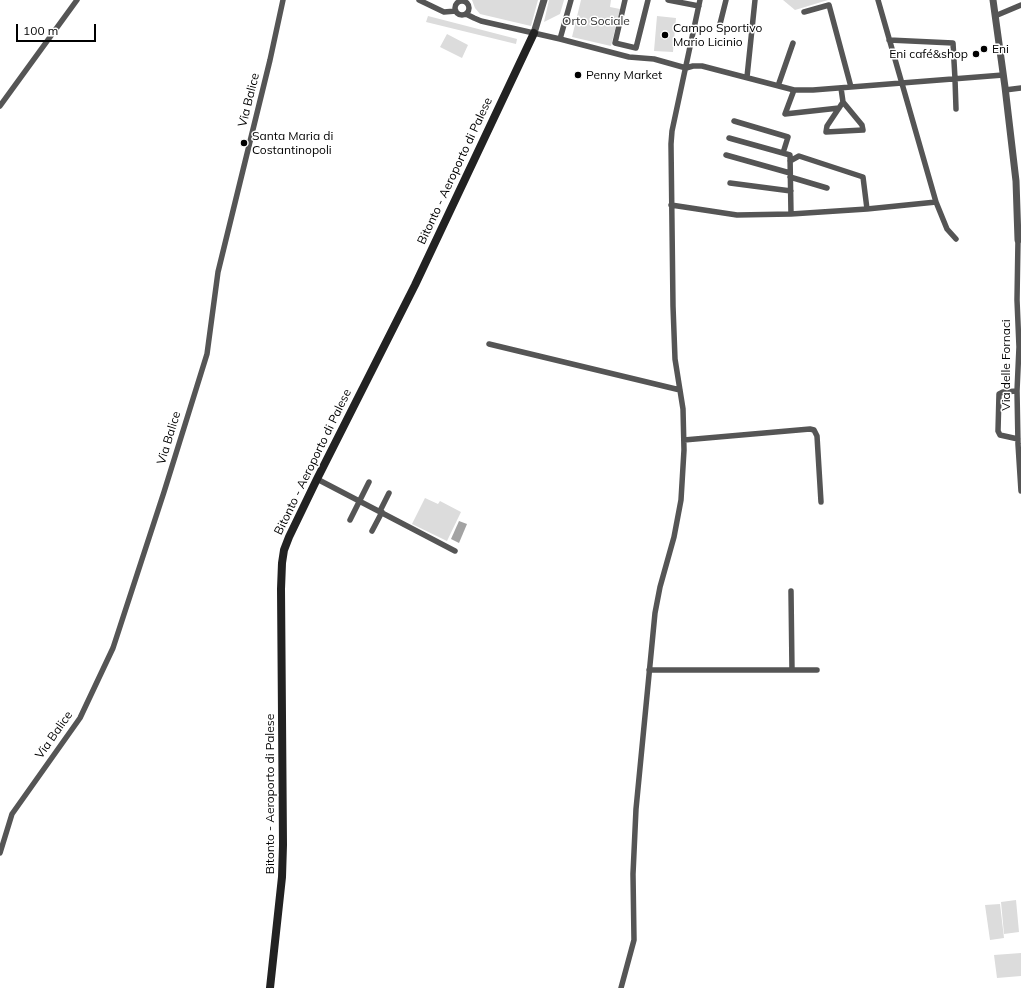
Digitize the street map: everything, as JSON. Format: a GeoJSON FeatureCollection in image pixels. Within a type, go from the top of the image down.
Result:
{"type":"FeatureCollection","features":[{"type":"Feature","properties":{"kind":"main road","name":"Bitonto - Aeroporto di Palese"},"geometry":{"type":"LineString","coordinates":[[270,988],[282,877],[281,589],[282,563],[289,537],[415,285],[534,33]]}},
{"type":"Feature","properties":{"kind":"street"},"geometry":{"type":"LineString","coordinates":[[0,106],[77,0]]}},
{"type":"Feature","properties":{"kind":"street","name":"Via Balice"},"geometry":{"type":"LineString","coordinates":[[0,853],[12,814],[80,718],[115,641],[207,354],[218,272],[268,68],[283,0]]}},
{"type":"Feature","properties":{"kind":"street"},"geometry":{"type":"LineString","coordinates":[[419,0],[444,12],[456,11],[462,15],[466,14],[481,21],[622,55],[654,59],[686,68],[702,66],[794,90],[841,88],[1003,75]]}},
{"type":"Feature","properties":{"kind":"street"},"geometry":{"type":"LineString","coordinates":[[534,33],[544,0]]}},
{"type":"Feature","properties":{"kind":"street"},"geometry":{"type":"LineString","coordinates":[[560,39],[571,0]]}},
{"type":"Feature","properties":{"kind":"street"},"geometry":{"type":"LineString","coordinates":[[625,0],[614,43],[636,48],[648,0]]}},
{"type":"Feature","properties":{"kind":"street"},"geometry":{"type":"LineString","coordinates":[[668,0],[699,6]]}},
{"type":"Feature","properties":{"kind":"street"},"geometry":{"type":"LineString","coordinates":[[621,988],[634,940],[633,874],[636,808],[655,614],[660,587],[674,537],[681,500],[684,440],[683,409],[675,359],[671,144],[672,131],[700,0]]}},
{"type":"Feature","properties":{"kind":"street"},"geometry":{"type":"LineString","coordinates":[[720,24],[726,0]]}},
{"type":"Feature","properties":{"kind":"street"},"geometry":{"type":"LineString","coordinates":[[747,77],[755,0]]}},
{"type":"Feature","properties":{"kind":"street"},"geometry":{"type":"LineString","coordinates":[[878,0],[936,202],[947,229],[956,239]]}},
{"type":"Feature","properties":{"kind":"street"},"geometry":{"type":"LineString","coordinates":[[993,0],[1006,90],[1016,181],[1018,240]]}},
{"type":"Feature","properties":{"kind":"street"},"geometry":{"type":"LineString","coordinates":[[444,12],[463,3]]}},
{"type":"Feature","properties":{"kind":"street"},"geometry":{"type":"LineString","coordinates":[[456,11],[463,3]]}},
{"type":"Feature","properties":{"kind":"street"},"geometry":{"type":"LineString","coordinates":[[463,3],[466,14]]}},
{"type":"Feature","properties":{"kind":"street"},"geometry":{"type":"LineString","coordinates":[[463,3],[481,21]]}},
{"type":"Feature","properties":{"kind":"street"},"geometry":{"type":"LineString","coordinates":[[804,12],[829,5],[851,87]]}},
{"type":"Feature","properties":{"kind":"street"},"geometry":{"type":"LineString","coordinates":[[995,16],[1021,5]]}},
{"type":"Feature","properties":{"kind":"street"},"geometry":{"type":"LineString","coordinates":[[889,40],[953,43],[956,79],[956,109]]}},
{"type":"Feature","properties":{"kind":"street"},"geometry":{"type":"LineString","coordinates":[[778,86],[793,43]]}},
{"type":"Feature","properties":{"kind":"street"},"geometry":{"type":"LineString","coordinates":[[841,88],[842,102],[827,126],[826,132],[862,130],[862,125],[842,102]]}},
{"type":"Feature","properties":{"kind":"street"},"geometry":{"type":"LineString","coordinates":[[1006,90],[1021,88]]}},
{"type":"Feature","properties":{"kind":"street"},"geometry":{"type":"LineString","coordinates":[[794,90],[784,114],[839,108]]}},
{"type":"Feature","properties":{"kind":"street"},"geometry":{"type":"LineString","coordinates":[[734,121],[788,137],[783,153]]}},
{"type":"Feature","properties":{"kind":"street"},"geometry":{"type":"LineString","coordinates":[[729,138],[790,155],[791,214]]}},
{"type":"Feature","properties":{"kind":"street"},"geometry":{"type":"LineString","coordinates":[[726,155],[827,188]]}},
{"type":"Feature","properties":{"kind":"street"},"geometry":{"type":"LineString","coordinates":[[790,161],[799,156],[863,177],[867,209]]}},
{"type":"Feature","properties":{"kind":"street"},"geometry":{"type":"LineString","coordinates":[[730,183],[791,191]]}},
{"type":"Feature","properties":{"kind":"street"},"geometry":{"type":"LineString","coordinates":[[671,204],[737,215],[791,214],[867,209],[936,202]]}},
{"type":"Feature","properties":{"kind":"street","name":"Via delle Fornaci"},"geometry":{"type":"LineString","coordinates":[[1018,240],[1017,300],[1019,347],[1016,391],[1021,491]]}},
{"type":"Feature","properties":{"kind":"street"},"geometry":{"type":"LineString","coordinates":[[489,344],[680,390]]}},
{"type":"Feature","properties":{"kind":"street"},"geometry":{"type":"LineString","coordinates":[[1016,391],[1003,392],[999,394],[998,431],[1000,435],[1018,439]]}},
{"type":"Feature","properties":{"kind":"street"},"geometry":{"type":"LineString","coordinates":[[684,440],[810,429],[814,430],[818,436],[820,502]]}},
{"type":"Feature","properties":{"kind":"street"},"geometry":{"type":"LineString","coordinates":[[317,479],[455,551]]}},
{"type":"Feature","properties":{"kind":"street"},"geometry":{"type":"LineString","coordinates":[[350,520],[369,482]]}},
{"type":"Feature","properties":{"kind":"street"},"geometry":{"type":"LineString","coordinates":[[372,531],[389,493]]}},
{"type":"Feature","properties":{"kind":"street"},"geometry":{"type":"LineString","coordinates":[[791,591],[792,670]]}},
{"type":"Feature","properties":{"kind":"street"},"geometry":{"type":"LineString","coordinates":[[649,670],[817,670]]}},
{"type":"Feature","properties":{"kind":"green space"},"geometry":{"type":"Polygon","coordinates":[[[472,0],[538,0],[531,26],[480,14],[475,8],[472,0]]]}},
{"type":"Feature","properties":{"kind":"green space"},"geometry":{"type":"Polygon","coordinates":[[[549,0],[564,0],[560,14],[544,22],[549,0]]]}},
{"type":"Feature","properties":{"kind":"green space","name":"Orto Sociale"},"geometry":{"type":"Polygon","coordinates":[[[581,0],[611,0],[610,7],[620,9],[611,46],[572,37],[581,0]]]}},
{"type":"Feature","properties":{"kind":"green space"},"geometry":{"type":"Polygon","coordinates":[[[783,0],[828,0],[795,10],[783,0]]]}},
{"type":"Feature","properties":{"kind":"green space"},"geometry":{"type":"Polygon","coordinates":[[[428,16],[517,39],[516,44],[426,22],[428,16]]]}},
{"type":"Feature","properties":{"kind":"green space","name":"Campo Sportivo Mario Licinio"},"geometry":{"type":"Polygon","coordinates":[[[657,16],[676,18],[673,52],[654,51],[657,16]]]}},
{"type":"Feature","properties":{"kind":"green space"},"geometry":{"type":"Polygon","coordinates":[[[447,34],[468,45],[462,58],[440,47],[447,34]]]}},
{"type":"Feature","properties":{"kind":"green space"},"geometry":{"type":"Polygon","coordinates":[[[425,498],[438,504],[440,501],[461,512],[447,541],[412,524],[425,498]]]}},
{"type":"Feature","properties":{"kind":"green space"},"geometry":{"type":"Polygon","coordinates":[[[1016,900],[1019,932],[1004,934],[1001,902],[1016,900]]]}},
{"type":"Feature","properties":{"kind":"green space"},"geometry":{"type":"Polygon","coordinates":[[[1000,904],[1004,938],[990,940],[985,905],[1000,904]]]}},
{"type":"Feature","properties":{"kind":"green space"},"geometry":{"type":"Polygon","coordinates":[[[1021,953],[1021,976],[997,978],[994,955],[1021,953]]]}},
{"type":"Feature","properties":{"kind":"shaded area"},"geometry":{"type":"Polygon","coordinates":[[[459,521],[467,524],[459,543],[451,539],[459,521]]]}},
{"type":"Feature","properties":{"kind":"place","name":"Campo Sportivo Mario Licinio"},"geometry":{"type":"Point","coordinates":[665,35]}},
{"type":"Feature","properties":{"kind":"place","name":"Eni"},"geometry":{"type":"Point","coordinates":[984,49]}},
{"type":"Feature","properties":{"kind":"place","name":"Eni café&shop"},"geometry":{"type":"Point","coordinates":[976,54]}},
{"type":"Feature","properties":{"kind":"place","name":"Penny Market"},"geometry":{"type":"Point","coordinates":[578,75]}},
{"type":"Feature","properties":{"kind":"place","name":"Santa Maria di Costantinopoli"},"geometry":{"type":"Point","coordinates":[244,143]}}]}
